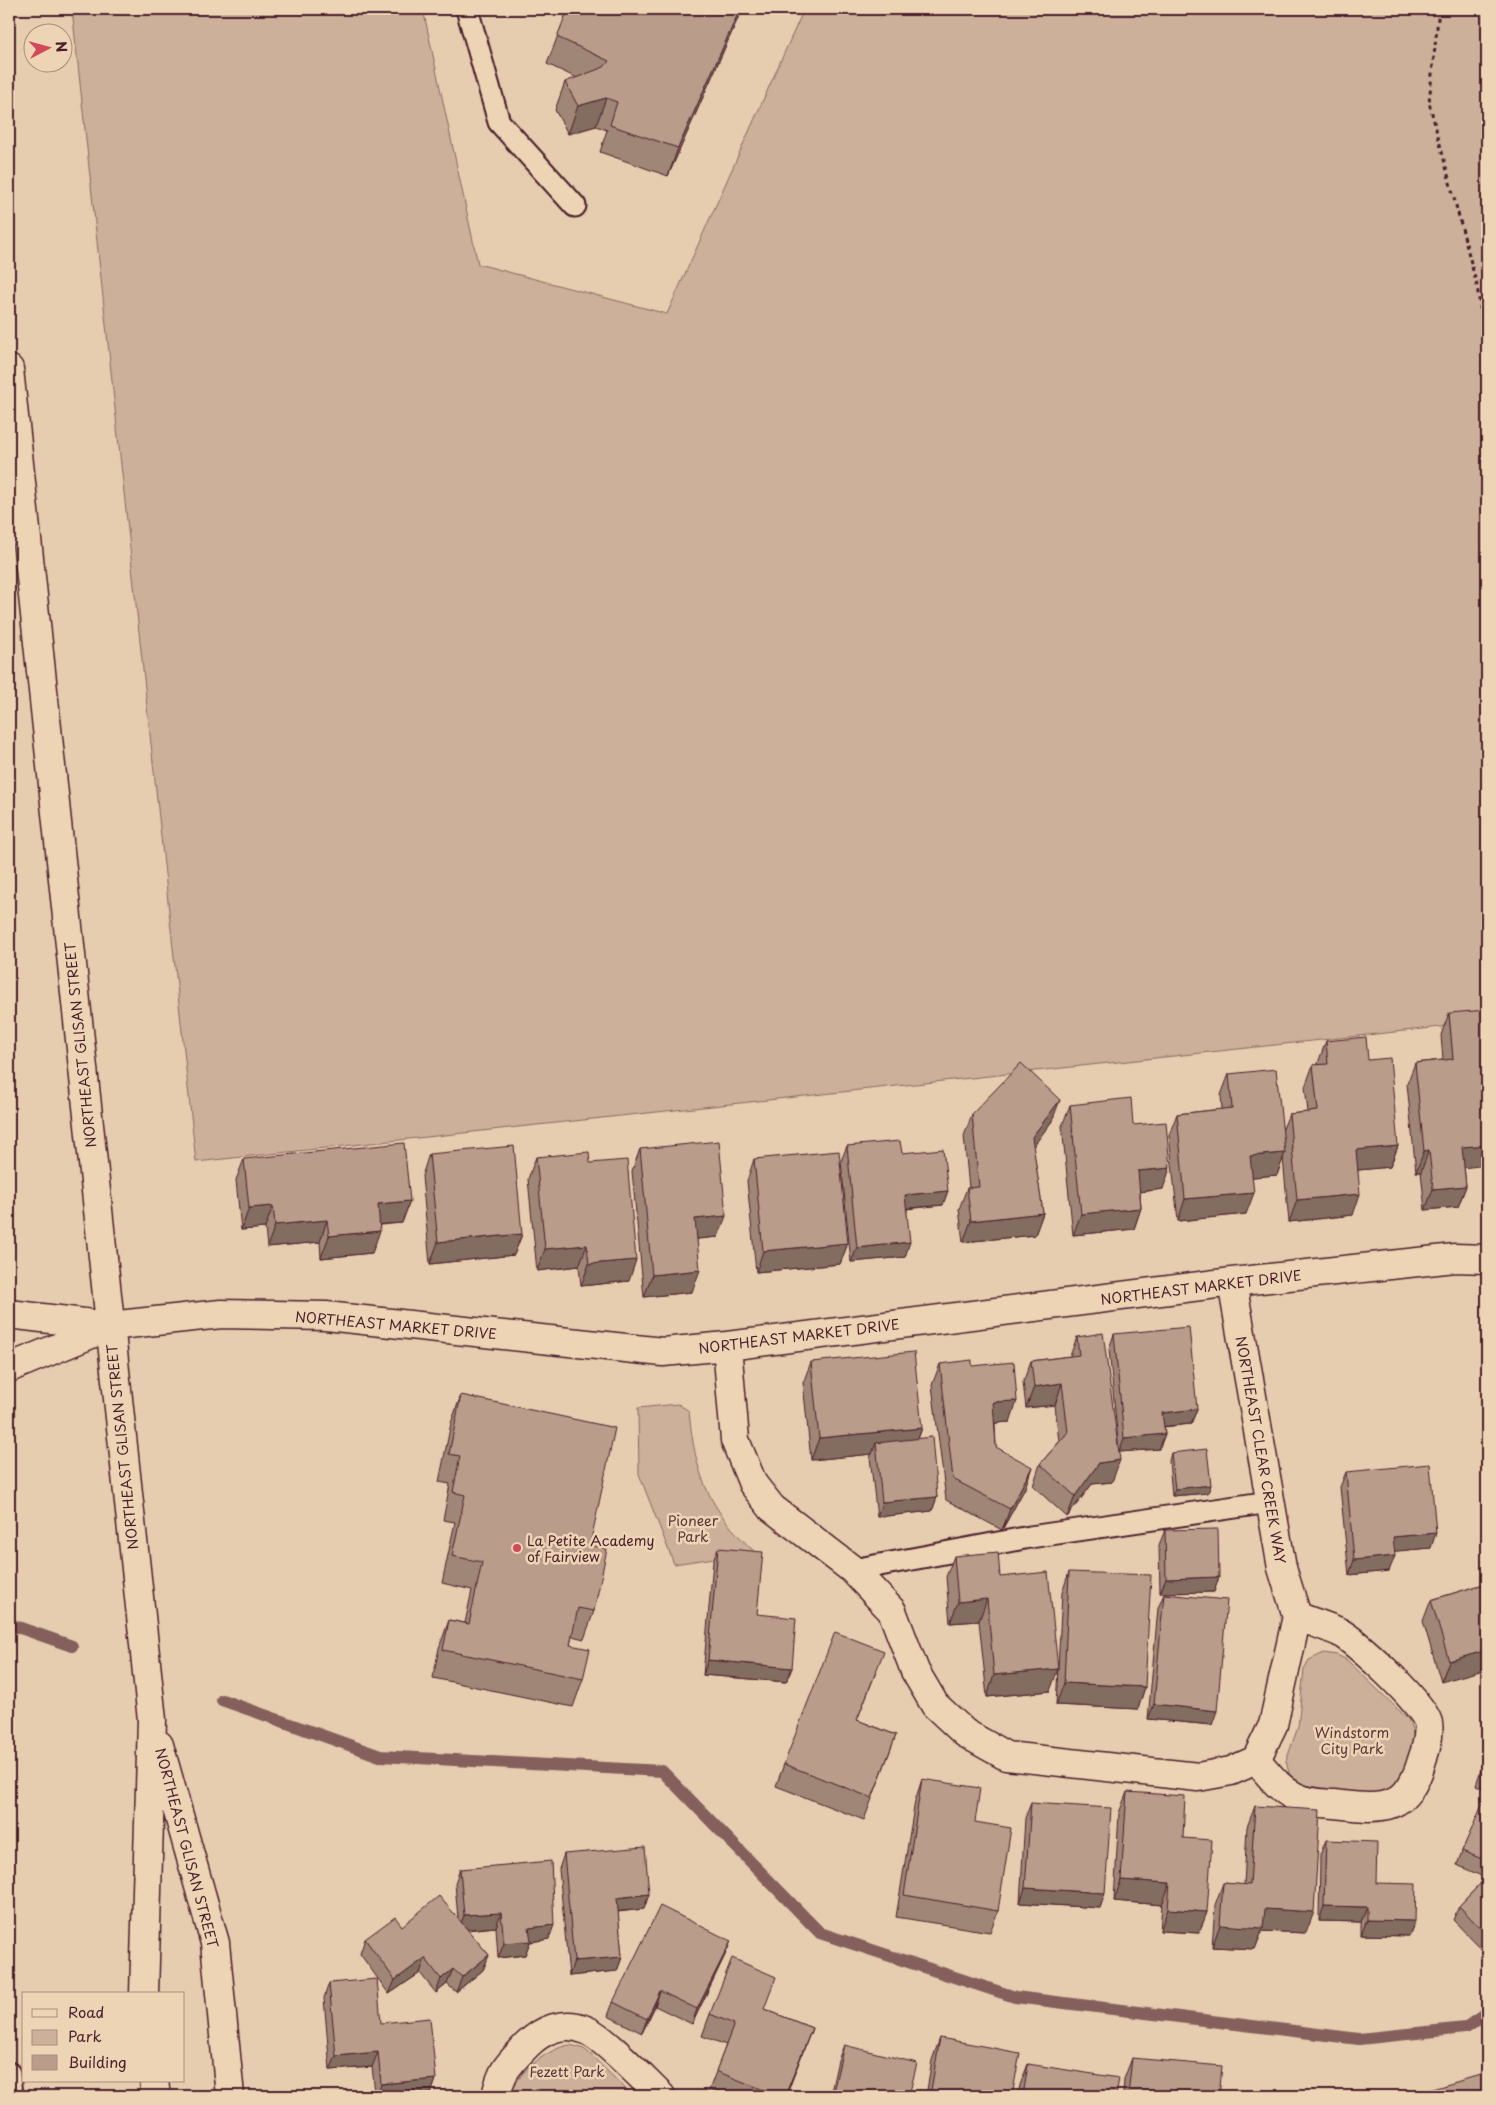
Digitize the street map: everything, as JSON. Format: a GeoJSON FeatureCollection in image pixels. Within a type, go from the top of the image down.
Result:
{"type":"FeatureCollection","features":[{"type":"Feature","properties":{"kind":"street","name":"NORTHEAST GLISAN STREET"},"geometry":{"type":"LineString","coordinates":[[9,369],[152,1720],[144,1992]]}},
{"type":"Feature","properties":{"kind":"street","name":"NORTHEAST MARKET DRIVE"},"geometry":{"type":"LineString","coordinates":[[109,1326],[221,1314],[326,1316],[663,1352],[727,1346],[1232,1282],[1455,1258],[1487,1259]]}},
{"type":"Feature","properties":{"kind":"street","name":"NORTHEAST CLEAR CREEK WAY"},"geometry":{"type":"LineString","coordinates":[[1232,1282],[1282,1568],[1297,1616],[1273,1725],[1256,1760]]}},
{"type":"Feature","properties":{"kind":"street"},"geometry":{"type":"LineString","coordinates":[[9,1314],[109,1326]]}},
{"type":"Feature","properties":{"kind":"street"},"geometry":{"type":"LineString","coordinates":[[9,1368],[109,1326]]}},
{"type":"Feature","properties":{"kind":"street"},"geometry":{"type":"LineString","coordinates":[[727,1346],[735,1440],[753,1484],[772,1508],[853,1570],[892,1611],[915,1671],[935,1705],[965,1734],[1006,1756],[1198,1777],[1231,1771],[1256,1760],[1280,1787],[1295,1797],[1310,1802],[1372,1808],[1395,1804],[1407,1793],[1418,1775],[1428,1742],[1428,1722],[1416,1701],[1341,1633],[1297,1616]]}},
{"type":"Feature","properties":{"kind":"street","name":"NORTHEAST GLISAN STREET"},"geometry":{"type":"LineString","coordinates":[[152,1720],[215,1943],[230,2096]]}},
{"type":"Feature","properties":{"kind":"street"},"geometry":{"type":"LineString","coordinates":[[496,2096],[504,2068],[540,2033],[565,2026],[586,2030],[602,2041],[661,2096]]}},
{"type":"Feature","properties":{"kind":"street"},"geometry":{"type":"LineString","coordinates":[[154,2082],[156,2096]]}},
{"type":"Feature","properties":{"kind":"lane"},"geometry":{"type":"LineString","coordinates":[[467,9],[499,122],[575,206]]}},
{"type":"Feature","properties":{"kind":"lane"},"geometry":{"type":"LineString","coordinates":[[853,1570],[1030,1537],[1270,1502]]}},
{"type":"Feature","properties":{"kind":"lane"},"geometry":{"type":"LineString","coordinates":[[9,2074],[11,2096]]}},
{"type":"Feature","properties":{"kind":"path"},"geometry":{"type":"LineString","coordinates":[[1439,9],[1429,102],[1477,286],[1487,355]]}},
{"type":"Feature","properties":{"kind":"green space"},"geometry":{"type":"Polygon","coordinates":[[[72,9],[423,9],[478,264],[667,314],[804,9],[1487,9],[1487,1022],[196,1162],[72,9]]]}},
{"type":"Feature","properties":{"kind":"green space","name":"Pioneer Park"},"geometry":{"type":"Polygon","coordinates":[[[678,1404],[689,1411],[695,1454],[700,1472],[715,1505],[726,1521],[755,1552],[674,1564],[639,1474],[638,1408],[678,1404]]]}},
{"type":"Feature","properties":{"kind":"green space","name":"Windstorm City Park"},"geometry":{"type":"Polygon","coordinates":[[[1324,1653],[1337,1655],[1347,1660],[1408,1719],[1414,1739],[1403,1776],[1389,1794],[1307,1790],[1290,1777],[1286,1761],[1298,1727],[1304,1669],[1309,1660],[1324,1653]]]}},
{"type":"Feature","properties":{"kind":"green space","name":"Fezett Park"},"geometry":{"type":"Polygon","coordinates":[[[570,2045],[584,2049],[589,2053],[633,2096],[512,2096],[518,2079],[534,2063],[552,2051],[570,2045]]]}},
{"type":"Feature","properties":{"kind":"building"},"geometry":{"type":"Polygon","coordinates":[[[568,9],[740,9],[678,148],[610,125],[617,102],[606,98],[578,106],[565,82],[604,67],[609,61],[557,37],[568,9]]]}},
{"type":"Feature","properties":{"kind":"building"},"geometry":{"type":"Polygon","coordinates":[[[1487,1010],[1487,1145],[1462,1147],[1466,1186],[1433,1189],[1429,1150],[1424,1151],[1415,1063],[1453,1059],[1449,1013],[1487,1010]]]}},
{"type":"Feature","properties":{"kind":"building"},"geometry":{"type":"Polygon","coordinates":[[[1366,1037],[1368,1060],[1390,1058],[1398,1146],[1356,1150],[1360,1194],[1297,1200],[1289,1114],[1318,1111],[1313,1065],[1328,1064],[1326,1041],[1366,1037]]]}},
{"type":"Feature","properties":{"kind":"building"},"geometry":{"type":"Polygon","coordinates":[[[1021,1063],[1060,1100],[1032,1137],[1043,1213],[971,1221],[967,1188],[979,1187],[972,1114],[1021,1063]]]}},
{"type":"Feature","properties":{"kind":"building"},"geometry":{"type":"Polygon","coordinates":[[[1276,1069],[1285,1153],[1250,1156],[1254,1193],[1185,1199],[1177,1114],[1232,1108],[1229,1074],[1276,1069]]]}},
{"type":"Feature","properties":{"kind":"building"},"geometry":{"type":"Polygon","coordinates":[[[1131,1098],[1133,1125],[1166,1122],[1170,1168],[1138,1171],[1141,1208],[1081,1214],[1070,1105],[1131,1098]]]}},
{"type":"Feature","properties":{"kind":"building"},"geometry":{"type":"Polygon","coordinates":[[[719,1141],[726,1216],[695,1219],[700,1270],[652,1275],[640,1149],[719,1141]]]}},
{"type":"Feature","properties":{"kind":"building"},"geometry":{"type":"Polygon","coordinates":[[[900,1141],[902,1153],[943,1149],[948,1191],[905,1195],[910,1242],[857,1248],[847,1146],[900,1141]]]}},
{"type":"Feature","properties":{"kind":"building"},"geometry":{"type":"Polygon","coordinates":[[[404,1143],[410,1201],[378,1204],[380,1231],[329,1236],[327,1220],[275,1225],[273,1206],[249,1208],[244,1159],[404,1143]]]}},
{"type":"Feature","properties":{"kind":"building"},"geometry":{"type":"Polygon","coordinates":[[[514,1146],[522,1234],[438,1242],[429,1154],[514,1146]]]}},
{"type":"Feature","properties":{"kind":"building"},"geometry":{"type":"Polygon","coordinates":[[[839,1151],[848,1243],[763,1251],[754,1159],[839,1151]]]}},
{"type":"Feature","properties":{"kind":"building"},"geometry":{"type":"Polygon","coordinates":[[[589,1152],[590,1163],[627,1160],[636,1260],[589,1264],[587,1245],[545,1249],[536,1157],[589,1152]]]}},
{"type":"Feature","properties":{"kind":"building"},"geometry":{"type":"Polygon","coordinates":[[[1189,1327],[1197,1409],[1162,1413],[1165,1434],[1124,1438],[1114,1334],[1189,1327]]]}},
{"type":"Feature","properties":{"kind":"building"},"geometry":{"type":"Polygon","coordinates":[[[1103,1333],[1120,1460],[1099,1463],[1075,1496],[1040,1464],[1068,1432],[1062,1383],[1034,1387],[1031,1361],[1079,1355],[1077,1337],[1103,1333]]]}},
{"type":"Feature","properties":{"kind":"building"},"geometry":{"type":"Polygon","coordinates":[[[914,1352],[922,1428],[819,1438],[811,1362],[914,1352]]]}},
{"type":"Feature","properties":{"kind":"building"},"geometry":{"type":"Polygon","coordinates":[[[972,1360],[972,1366],[1014,1362],[1017,1401],[993,1402],[996,1447],[1032,1467],[1010,1509],[953,1479],[940,1364],[972,1360]]]}},
{"type":"Feature","properties":{"kind":"building","name":"La Petite Academy of Fairview"},"geometry":{"type":"Polygon","coordinates":[[[461,1395],[615,1428],[590,1545],[607,1549],[594,1611],[578,1608],[570,1645],[590,1649],[583,1679],[443,1650],[449,1620],[469,1624],[482,1562],[452,1556],[465,1495],[453,1492],[460,1456],[449,1454],[461,1395]]]}},
{"type":"Feature","properties":{"kind":"building"},"geometry":{"type":"Polygon","coordinates":[[[932,1437],[937,1497],[882,1502],[876,1443],[932,1437]]]}},
{"type":"Feature","properties":{"kind":"building"},"geometry":{"type":"Polygon","coordinates":[[[1207,1449],[1211,1485],[1175,1489],[1171,1453],[1207,1449]]]}},
{"type":"Feature","properties":{"kind":"building"},"geometry":{"type":"Polygon","coordinates":[[[1430,1464],[1436,1533],[1393,1537],[1395,1556],[1354,1560],[1346,1472],[1430,1464]]]}},
{"type":"Feature","properties":{"kind":"building"},"geometry":{"type":"Polygon","coordinates":[[[1218,1529],[1219,1577],[1166,1579],[1165,1530],[1218,1529]]]}},
{"type":"Feature","properties":{"kind":"building"},"geometry":{"type":"Polygon","coordinates":[[[718,1548],[763,1552],[757,1614],[796,1618],[792,1668],[708,1660],[718,1548]]]}},
{"type":"Feature","properties":{"kind":"building"},"geometry":{"type":"Polygon","coordinates":[[[998,1552],[1000,1577],[1048,1572],[1058,1669],[994,1675],[987,1599],[958,1602],[954,1556],[998,1552]]]}},
{"type":"Feature","properties":{"kind":"building"},"geometry":{"type":"Polygon","coordinates":[[[1069,1572],[1151,1575],[1145,1687],[1064,1683],[1069,1572]]]}},
{"type":"Feature","properties":{"kind":"building"},"geometry":{"type":"Polygon","coordinates":[[[1487,1583],[1487,1650],[1449,1661],[1431,1600],[1487,1583]]]}},
{"type":"Feature","properties":{"kind":"building"},"geometry":{"type":"Polygon","coordinates":[[[1164,1594],[1227,1600],[1217,1711],[1154,1704],[1164,1594]]]}},
{"type":"Feature","properties":{"kind":"building"},"geometry":{"type":"Polygon","coordinates":[[[835,1632],[884,1651],[857,1720],[896,1735],[872,1798],[784,1764],[835,1632]]]}},
{"type":"Feature","properties":{"kind":"building"},"geometry":{"type":"Polygon","coordinates":[[[1487,1755],[1487,1765],[1483,1763],[1487,1755]]]}},
{"type":"Feature","properties":{"kind":"building"},"geometry":{"type":"Polygon","coordinates":[[[922,1779],[980,1788],[975,1822],[1011,1828],[998,1911],[904,1895],[922,1779]]]}},
{"type":"Feature","properties":{"kind":"building"},"geometry":{"type":"Polygon","coordinates":[[[1127,1792],[1185,1796],[1183,1838],[1212,1840],[1207,1912],[1168,1909],[1170,1883],[1121,1880],[1127,1792]]]}},
{"type":"Feature","properties":{"kind":"building"},"geometry":{"type":"Polygon","coordinates":[[[1487,1797],[1487,1861],[1462,1851],[1487,1797]]]}},
{"type":"Feature","properties":{"kind":"building"},"geometry":{"type":"Polygon","coordinates":[[[1031,1803],[1111,1808],[1105,1893],[1025,1888],[1031,1803]]]}},
{"type":"Feature","properties":{"kind":"building"},"geometry":{"type":"Polygon","coordinates":[[[1255,1806],[1320,1810],[1314,1912],[1265,1909],[1263,1928],[1220,1925],[1223,1883],[1250,1885],[1255,1806]]]}},
{"type":"Feature","properties":{"kind":"building"},"geometry":{"type":"Polygon","coordinates":[[[1326,1840],[1377,1842],[1376,1883],[1416,1884],[1415,1921],[1367,1920],[1367,1907],[1324,1906],[1326,1840]]]}},
{"type":"Feature","properties":{"kind":"building"},"geometry":{"type":"Polygon","coordinates":[[[645,1847],[649,1894],[617,1898],[622,1957],[574,1961],[564,1854],[645,1847]]]}},
{"type":"Feature","properties":{"kind":"building"},"geometry":{"type":"Polygon","coordinates":[[[551,1861],[554,1925],[529,1928],[531,1941],[504,1943],[501,1913],[464,1915],[460,1869],[551,1861]]]}},
{"type":"Feature","properties":{"kind":"building"},"geometry":{"type":"Polygon","coordinates":[[[1487,1877],[1487,1935],[1459,1906],[1487,1877]]]}},
{"type":"Feature","properties":{"kind":"building"},"geometry":{"type":"Polygon","coordinates":[[[439,1896],[489,1955],[462,1977],[453,1969],[441,1979],[425,1958],[395,1980],[365,1939],[395,1917],[402,1926],[439,1896]]]}},
{"type":"Feature","properties":{"kind":"building"},"geometry":{"type":"Polygon","coordinates":[[[660,1906],[731,1941],[697,2009],[660,1991],[647,2019],[613,2002],[660,1906]]]}},
{"type":"Feature","properties":{"kind":"building"},"geometry":{"type":"Polygon","coordinates":[[[732,1958],[776,1977],[764,2009],[812,2028],[785,2096],[779,2096],[716,2071],[734,2024],[710,2014],[732,1958]]]}},
{"type":"Feature","properties":{"kind":"building"},"geometry":{"type":"Polygon","coordinates":[[[377,1979],[381,2023],[430,2018],[436,2079],[381,2084],[378,2052],[336,2056],[329,1983],[377,1979]]]}},
{"type":"Feature","properties":{"kind":"building"},"geometry":{"type":"Polygon","coordinates":[[[940,2038],[1020,2053],[1012,2096],[930,2096],[940,2038]]]}},
{"type":"Feature","properties":{"kind":"building"},"geometry":{"type":"Polygon","coordinates":[[[844,2045],[917,2063],[909,2096],[832,2096],[844,2045]]]}},
{"type":"Feature","properties":{"kind":"building"},"geometry":{"type":"Polygon","coordinates":[[[1132,2058],[1222,2066],[1219,2096],[1128,2096],[1132,2058]]]}},
{"type":"Feature","properties":{"kind":"building"},"geometry":{"type":"Polygon","coordinates":[[[1028,2064],[1119,2078],[1116,2096],[1023,2096],[1028,2064]]]}},
{"type":"Feature","properties":{"kind":"building"},"geometry":{"type":"Polygon","coordinates":[[[1487,2073],[1487,2096],[1408,2096],[1487,2073]]]}},
{"type":"Feature","properties":{"kind":"building"},"geometry":{"type":"Polygon","coordinates":[[[392,2092],[392,2096],[348,2096],[392,2092]]]}},
{"type":"Feature","properties":{"kind":"waterway"},"geometry":{"type":"LineString","coordinates":[[9,1624],[72,1646]]}},
{"type":"Feature","properties":{"kind":"waterway"},"geometry":{"type":"LineString","coordinates":[[222,1700],[380,1756],[662,1771],[820,1933],[1015,1997],[1359,2039],[1465,2028],[1487,2013]]}},
{"type":"Feature","properties":{"kind":"place","name":"La Petite Academy of Fairview"},"geometry":{"type":"Point","coordinates":[517,1548]}}]}
